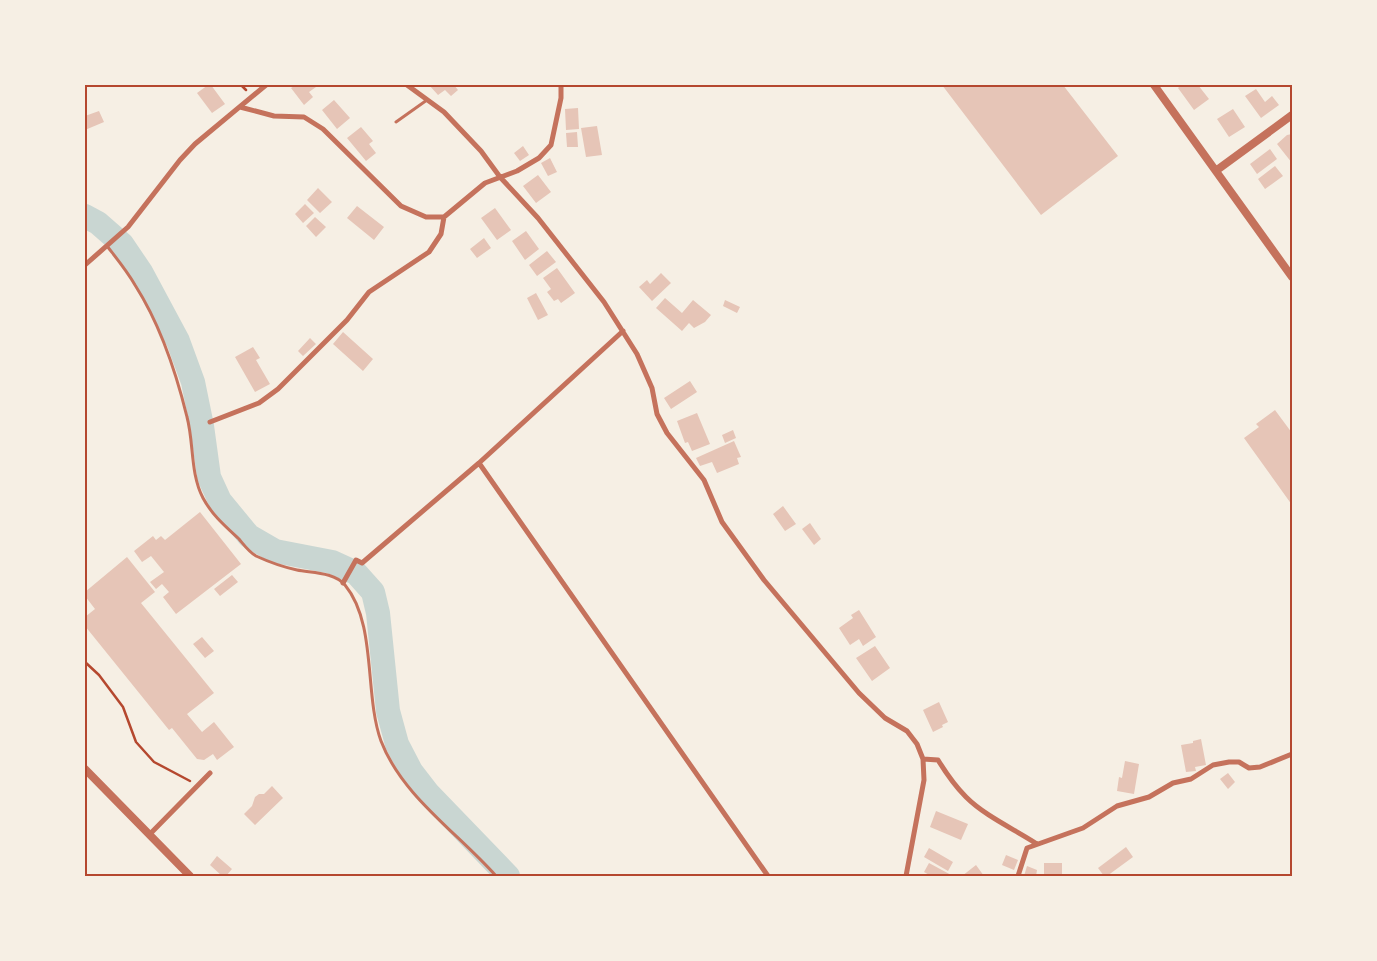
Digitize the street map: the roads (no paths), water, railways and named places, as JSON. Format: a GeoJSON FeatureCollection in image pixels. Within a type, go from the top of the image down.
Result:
{"type":"FeatureCollection","features":[{"type":"Feature","properties":{"kind":"street"},"geometry":{"type":"LineString","coordinates":[[85,265],[128,227],[180,160],[195,144],[266,85]]}},
{"type":"Feature","properties":{"kind":"street"},"geometry":{"type":"LineString","coordinates":[[407,85],[444,112],[474,144],[500,177],[538,218],[604,302],[637,354],[652,388],[657,414],[667,433],[704,480],[722,522],[764,580],[859,693],[885,718],[907,731],[917,744],[923,759],[924,780],[906,876]]}},
{"type":"Feature","properties":{"kind":"street"},"geometry":{"type":"LineString","coordinates":[[240,107],[274,116],[304,117],[323,129],[402,206],[426,217],[444,216],[485,184],[517,171],[539,158],[551,145],[561,98],[561,85]]}},
{"type":"Feature","properties":{"kind":"street"},"geometry":{"type":"LineString","coordinates":[[1154,85],[1217,170],[1292,277]]}},
{"type":"Feature","properties":{"kind":"street"},"geometry":{"type":"LineString","coordinates":[[1217,170],[1292,115]]}},
{"type":"Feature","properties":{"kind":"street"},"geometry":{"type":"LineString","coordinates":[[210,422],[259,402],[278,389],[346,320],[369,292],[428,252],[441,234],[444,216]]}},
{"type":"Feature","properties":{"kind":"street"},"geometry":{"type":"LineString","coordinates":[[344,581],[356,560],[362,563],[479,463],[623,331]]}},
{"type":"Feature","properties":{"kind":"street"},"geometry":{"type":"LineString","coordinates":[[479,463],[768,876]]}},
{"type":"Feature","properties":{"kind":"street"},"geometry":{"type":"LineString","coordinates":[[1018,876],[1027,848],[1083,828],[1117,806],[1149,797],[1173,783],[1191,779],[1213,766],[1228,762],[1240,762],[1249,768],[1260,767],[1292,754]]}},
{"type":"Feature","properties":{"kind":"street"},"geometry":{"type":"LineString","coordinates":[[923,759],[938,760],[955,785],[967,798],[988,814],[1037,844]]}},
{"type":"Feature","properties":{"kind":"street"},"geometry":{"type":"LineString","coordinates":[[85,769],[190,876]]}},
{"type":"Feature","properties":{"kind":"street"},"geometry":{"type":"LineString","coordinates":[[150,834],[210,773]]}},
{"type":"Feature","properties":{"kind":"lane"},"geometry":{"type":"LineString","coordinates":[[396,122],[427,100]]}},
{"type":"Feature","properties":{"kind":"lane"},"geometry":{"type":"LineString","coordinates":[[107,246],[135,285],[156,324],[175,374],[188,419],[196,480],[212,514],[254,555],[275,564],[322,574],[344,581],[361,616],[373,706],[381,740],[389,758],[406,786],[496,876]]}},
{"type":"Feature","properties":{"kind":"waterway"},"geometry":{"type":"LineString","coordinates":[[85,216],[98,223],[122,244],[141,272],[178,341],[193,382],[202,426],[209,477],[220,501],[249,536],[275,551],[332,562],[356,573],[373,592],[378,613],[388,711],[397,744],[411,771],[428,793],[508,876]]}}]}
